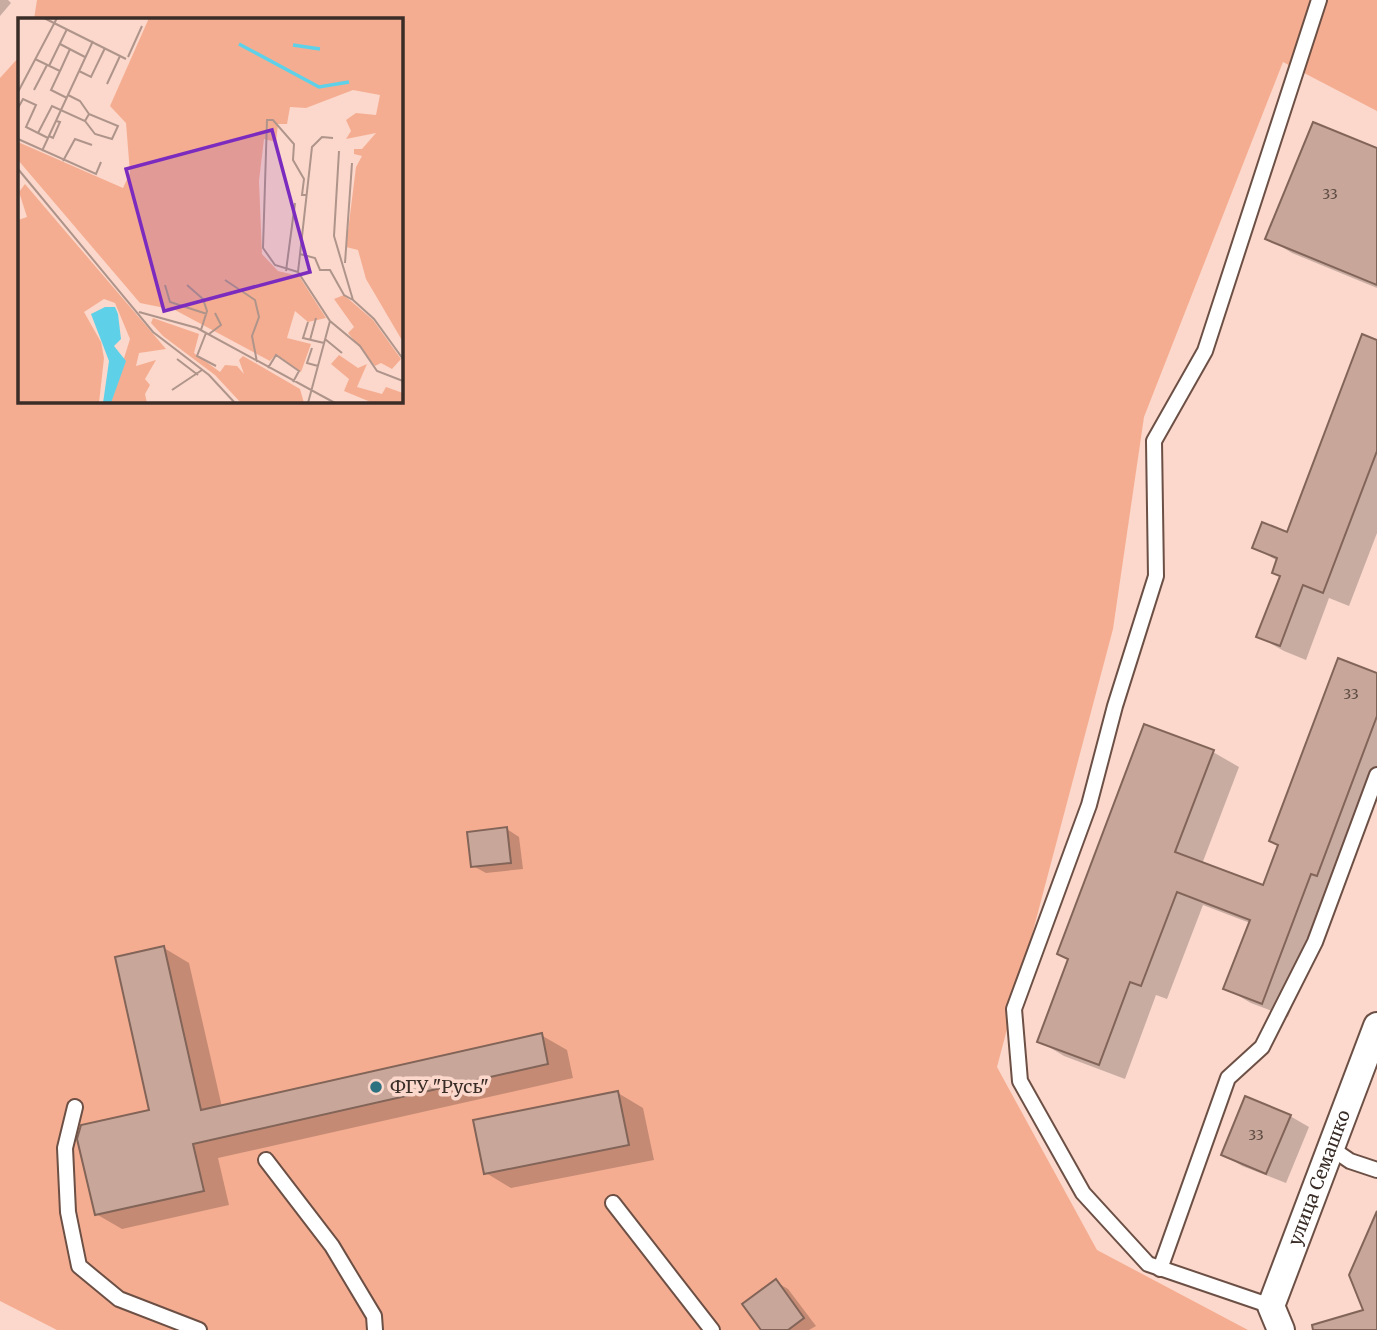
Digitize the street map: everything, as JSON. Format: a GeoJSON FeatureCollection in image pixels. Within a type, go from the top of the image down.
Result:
{"type":"FeatureCollection","features":[{"type":"Feature","properties":{"kind":"street","name":"улица Семашко"},"geometry":{"type":"LineString","coordinates":[[1276,1318],[1331,1149],[1377,1026]]}},
{"type":"Feature","properties":{"kind":"lane"},"geometry":{"type":"LineString","coordinates":[[1276,1318],[1148,1264],[1083,1193],[1020,1081],[1014,1009],[1089,805],[1115,706],[1156,576],[1154,441],[1205,351],[1320,0]]}},
{"type":"Feature","properties":{"kind":"lane"},"geometry":{"type":"LineString","coordinates":[[1160,1269],[1228,1079],[1262,1047],[1315,942],[1377,775]]}},
{"type":"Feature","properties":{"kind":"lane"},"geometry":{"type":"LineString","coordinates":[[75,1107],[65,1148],[68,1212],[79,1266],[119,1299],[199,1330]]}},
{"type":"Feature","properties":{"kind":"lane"},"geometry":{"type":"LineString","coordinates":[[1331,1149],[1350,1161],[1377,1170]]}},
{"type":"Feature","properties":{"kind":"lane"},"geometry":{"type":"LineString","coordinates":[[266,1160],[332,1246],[374,1316],[374,1330]]}},
{"type":"Feature","properties":{"kind":"lane"},"geometry":{"type":"LineString","coordinates":[[613,1203],[712,1330]]}},
{"type":"Feature","properties":{"kind":"shaded area"},"geometry":{"type":"Polygon","coordinates":[[[37,0],[1377,0],[1377,111],[1283,62],[1144,417],[1113,629],[997,1067],[1097,1250],[1248,1330],[57,1330],[0,1301],[0,78],[18,58],[18,402],[402,402],[402,18],[34,18],[37,0]]]}},
{"type":"Feature","properties":{"kind":"building"},"geometry":{"type":"Polygon","coordinates":[[[1313,122],[1377,148],[1377,285],[1265,239],[1313,122]]]}},
{"type":"Feature","properties":{"kind":"building"},"geometry":{"type":"Polygon","coordinates":[[[1362,334],[1377,340],[1377,451],[1323,593],[1303,585],[1280,646],[1256,637],[1280,576],[1272,573],[1277,558],[1252,548],[1262,522],[1287,532],[1362,334]]]}},
{"type":"Feature","properties":{"kind":"building"},"geometry":{"type":"Polygon","coordinates":[[[1338,658],[1377,673],[1377,716],[1317,876],[1311,874],[1262,1004],[1223,989],[1250,920],[1177,892],[1141,986],[1130,982],[1099,1065],[1037,1042],[1068,959],[1057,954],[1144,724],[1214,750],[1175,852],[1263,885],[1278,845],[1269,841],[1338,658]]]}},
{"type":"Feature","properties":{"kind":"building"},"geometry":{"type":"Polygon","coordinates":[[[507,827],[511,863],[471,867],[467,832],[507,827]]]}},
{"type":"Feature","properties":{"kind":"building","name":"ФГУ \"Русь\""},"geometry":{"type":"Polygon","coordinates":[[[164,946],[201,1110],[542,1033],[548,1064],[193,1144],[204,1191],[95,1215],[77,1139],[81,1125],[149,1110],[115,957],[164,946]]]}},
{"type":"Feature","properties":{"kind":"building"},"geometry":{"type":"Polygon","coordinates":[[[618,1091],[629,1145],[484,1174],[473,1120],[618,1091]]]}},
{"type":"Feature","properties":{"kind":"building"},"geometry":{"type":"Polygon","coordinates":[[[1245,1096],[1291,1115],[1266,1174],[1221,1155],[1245,1096]]]}},
{"type":"Feature","properties":{"kind":"building"},"geometry":{"type":"Polygon","coordinates":[[[1377,1211],[1377,1330],[1313,1330],[1312,1325],[1363,1310],[1349,1275],[1377,1211]]]}},
{"type":"Feature","properties":{"kind":"building"},"geometry":{"type":"Polygon","coordinates":[[[776,1279],[804,1318],[788,1330],[761,1330],[742,1304],[776,1279]]]}},
{"type":"Feature","properties":{"kind":"place","name":"ФГУ \"Русь\""},"geometry":{"type":"Point","coordinates":[376,1087]}}]}
